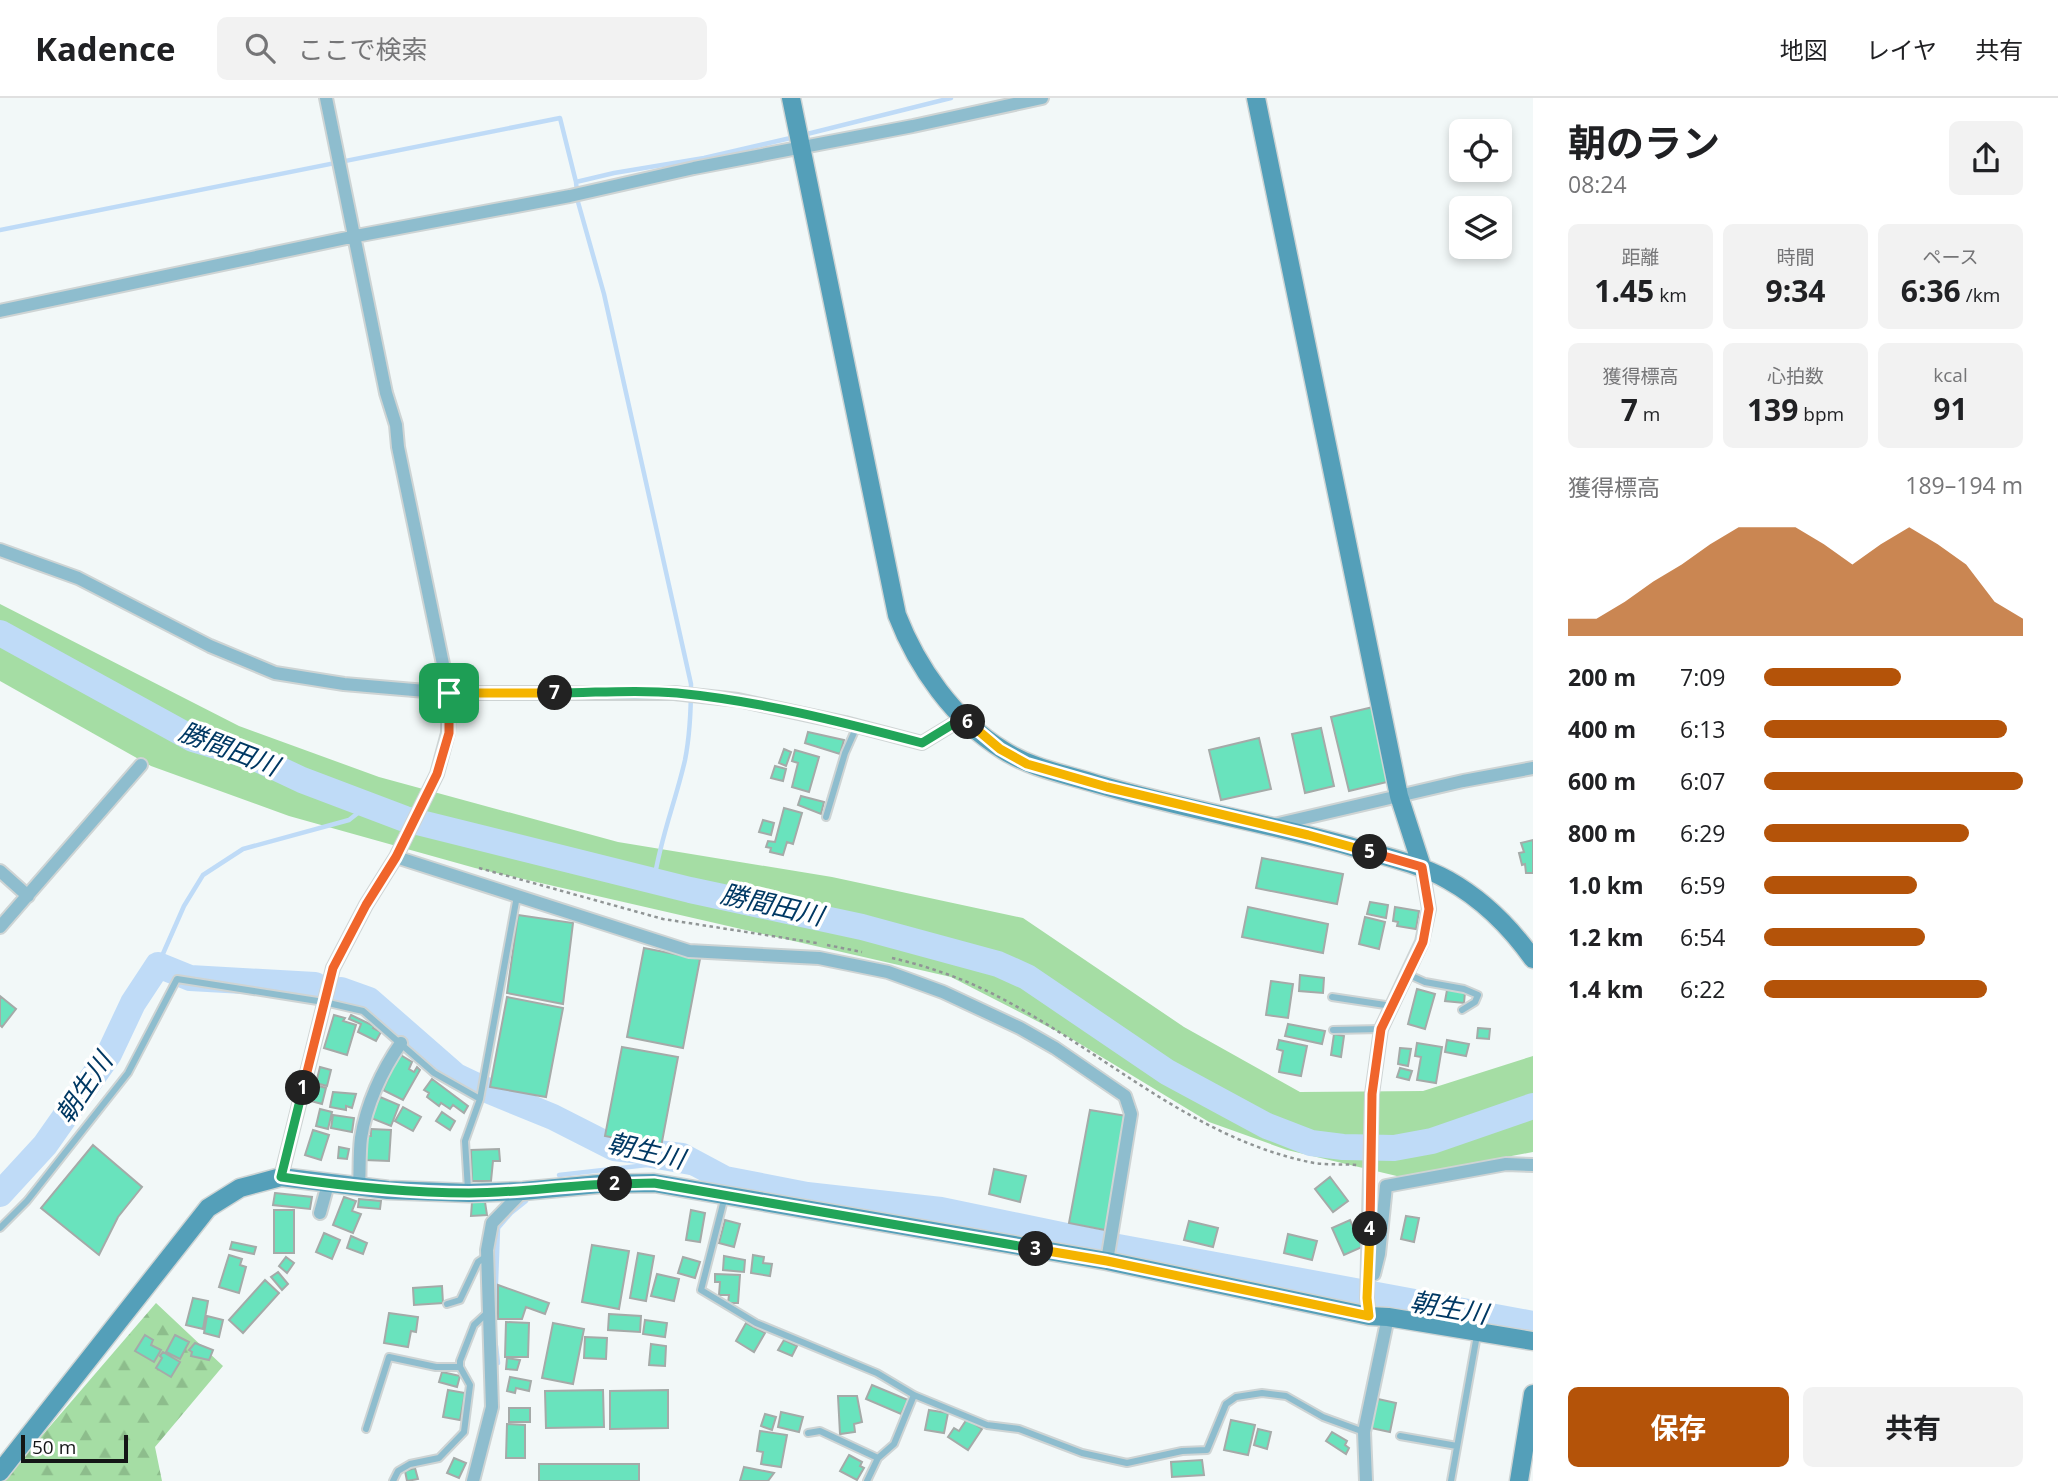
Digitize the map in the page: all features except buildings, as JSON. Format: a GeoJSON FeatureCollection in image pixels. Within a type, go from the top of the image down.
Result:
{"type":"FeatureCollection","features":[{"type":"Feature","properties":{"kind":"street"},"geometry":{"type":"LineString","coordinates":[[281,1177],[333,968],[366,905],[396,857],[433,784],[449,733],[449,693],[326,98]]}},
{"type":"Feature","properties":{"kind":"street"},"geometry":{"type":"LineString","coordinates":[[791,98],[897,615],[908,644],[932,682],[963,718],[1000,749],[1027,764],[1422,867],[1450,881],[1483,904],[1533,959]]}},
{"type":"Feature","properties":{"kind":"street"},"geometry":{"type":"LineString","coordinates":[[0,312],[356,236],[570,196],[694,168],[799,139],[1042,98]]}},
{"type":"Feature","properties":{"kind":"street"},"geometry":{"type":"LineString","coordinates":[[1256,98],[1399,796],[1422,867],[1429,909],[1423,942],[1381,1029],[1372,1094],[1368,1307]]}},
{"type":"Feature","properties":{"kind":"street"},"geometry":{"type":"LineString","coordinates":[[0,550],[78,578],[210,646],[275,673],[344,684],[449,693],[674,693],[738,700],[922,743],[963,718]]}},
{"type":"Feature","properties":{"kind":"street"},"geometry":{"type":"LineString","coordinates":[[0,927],[141,765]]}},
{"type":"Feature","properties":{"kind":"street"},"geometry":{"type":"LineString","coordinates":[[1271,826],[1463,781],[1533,768]]}},
{"type":"Feature","properties":{"kind":"street"},"geometry":{"type":"LineString","coordinates":[[396,857],[689,951],[819,958],[888,972],[943,992],[1020,1028],[1055,1048],[1125,1096],[1131,1114],[1107,1261]]}},
{"type":"Feature","properties":{"kind":"street"},"geometry":{"type":"LineString","coordinates":[[0,871],[28,896]]}},
{"type":"Feature","properties":{"kind":"street"},"geometry":{"type":"LineString","coordinates":[[359,1187],[361,1140],[369,1104],[401,1043]]}},
{"type":"Feature","properties":{"kind":"street"},"geometry":{"type":"LineString","coordinates":[[1368,1307],[1379,1254],[1386,1186],[1506,1164],[1533,1166]]}},
{"type":"Feature","properties":{"kind":"street"},"geometry":{"type":"LineString","coordinates":[[0,1472],[208,1208],[240,1188],[281,1177],[359,1187],[469,1193],[654,1183],[1368,1307],[1388,1317],[1533,1341]]}},
{"type":"Feature","properties":{"kind":"street"},"geometry":{"type":"LineString","coordinates":[[320,1213],[328,1184]]}},
{"type":"Feature","properties":{"kind":"street"},"geometry":{"type":"LineString","coordinates":[[473,1481],[492,1407],[487,1256],[492,1223],[523,1191]]}},
{"type":"Feature","properties":{"kind":"street"},"geometry":{"type":"LineString","coordinates":[[1366,1481],[1364,1432],[1388,1317]]}},
{"type":"Feature","properties":{"kind":"street"},"geometry":{"type":"LineString","coordinates":[[1519,1481],[1533,1394]]}},
{"type":"Feature","properties":{"kind":"lane"},"geometry":{"type":"LineString","coordinates":[[826,817],[845,753],[857,726]]}},
{"type":"Feature","properties":{"kind":"lane"},"geometry":{"type":"LineString","coordinates":[[469,1193],[465,1141],[480,1099],[517,895]]}},
{"type":"Feature","properties":{"kind":"lane"},"geometry":{"type":"LineString","coordinates":[[1407,974],[1425,982],[1464,989],[1478,995],[1475,1002],[1462,1010]]}},
{"type":"Feature","properties":{"kind":"lane"},"geometry":{"type":"LineString","coordinates":[[0,1228],[27,1200],[128,1073],[177,979],[324,1002],[363,1011],[434,1073],[480,1099]]}},
{"type":"Feature","properties":{"kind":"lane"},"geometry":{"type":"LineString","coordinates":[[1332,998],[1392,1006]]}},
{"type":"Feature","properties":{"kind":"lane"},"geometry":{"type":"LineString","coordinates":[[1333,1030],[1381,1029]]}},
{"type":"Feature","properties":{"kind":"lane"},"geometry":{"type":"LineString","coordinates":[[726,1195],[701,1290],[756,1324],[877,1373],[914,1395],[987,1425],[1019,1429],[1082,1453],[1127,1463],[1182,1451],[1208,1450],[1226,1404],[1236,1397],[1262,1393],[1286,1396],[1323,1417],[1364,1432]]}},
{"type":"Feature","properties":{"kind":"lane"},"geometry":{"type":"LineString","coordinates":[[447,1304],[460,1300],[478,1262],[487,1256]]}},
{"type":"Feature","properties":{"kind":"lane"},"geometry":{"type":"LineString","coordinates":[[393,1481],[398,1471],[410,1464],[439,1458],[464,1432],[470,1385],[460,1367],[460,1360],[474,1325],[489,1312]]}},
{"type":"Feature","properties":{"kind":"lane"},"geometry":{"type":"LineString","coordinates":[[1451,1481],[1478,1331]]}},
{"type":"Feature","properties":{"kind":"lane"},"geometry":{"type":"LineString","coordinates":[[366,1429],[389,1357],[436,1367],[460,1367]]}},
{"type":"Feature","properties":{"kind":"lane"},"geometry":{"type":"LineString","coordinates":[[867,1481],[878,1458],[894,1444],[914,1395]]}},
{"type":"Feature","properties":{"kind":"lane"},"geometry":{"type":"LineString","coordinates":[[808,1433],[820,1431],[878,1458]]}},
{"type":"Feature","properties":{"kind":"lane"},"geometry":{"type":"LineString","coordinates":[[1400,1436],[1457,1447]]}},
{"type":"Feature","properties":{"kind":"path"},"geometry":{"type":"LineString","coordinates":[[469,866],[663,919],[864,952]]}},
{"type":"Feature","properties":{"kind":"path"},"geometry":{"type":"LineString","coordinates":[[891,958],[918,964],[995,995],[1064,1035],[1181,1111],[1231,1136],[1262,1149],[1316,1163],[1370,1169]]}},
{"type":"Feature","properties":{"kind":"green space"},"geometry":{"type":"Polygon","coordinates":[[[0,604],[239,726],[379,777],[618,842],[832,877],[1023,918],[1184,1027],[1300,1092],[1423,1091],[1533,1056],[1533,1152],[1401,1177],[1287,1150],[1209,1122],[1072,1039],[951,977],[475,868],[289,816],[151,766],[0,681],[0,604]]]}},
{"type":"Feature","properties":{"kind":"green space"},"geometry":{"type":"Polygon","coordinates":[[[156,1303],[223,1366],[155,1447],[162,1481],[3,1481],[156,1303]]]}},
{"type":"Feature","properties":{"kind":"waterway"},"geometry":{"type":"LineString","coordinates":[[803,135],[951,98]]}},
{"type":"Feature","properties":{"kind":"waterway"},"geometry":{"type":"LineString","coordinates":[[0,230],[560,118],[576,182],[578,202],[604,294],[691,684],[685,760],[654,881]]}},
{"type":"Feature","properties":{"kind":"waterway"},"geometry":{"type":"LineString","coordinates":[[576,182],[704,158],[795,137]]}},
{"type":"Feature","properties":{"kind":"waterway","name":"勝間田川"},"geometry":{"type":"LineString","coordinates":[[0,633],[193,739],[253,757],[302,780],[405,819],[690,890],[862,927],[998,964],[1027,977],[1167,1072],[1267,1126],[1311,1143],[1394,1148],[1432,1141],[1533,1106]]}},
{"type":"Feature","properties":{"kind":"waterway"},"geometry":{"type":"LineString","coordinates":[[158,965],[184,906],[203,875],[243,849],[349,820],[368,805]]}},
{"type":"Feature","properties":{"kind":"waterway","name":"朝生川"},"geometry":{"type":"LineString","coordinates":[[0,1194],[45,1145],[109,1054],[133,1003],[158,965],[190,978],[315,985]]}},
{"type":"Feature","properties":{"kind":"waterway","name":"朝生川"},"geometry":{"type":"LineString","coordinates":[[341,990],[369,1000],[456,1076],[477,1086]]}},
{"type":"Feature","properties":{"kind":"waterway","name":"朝生川"},"geometry":{"type":"LineString","coordinates":[[487,1090],[553,1117],[614,1148],[682,1156],[725,1179],[807,1195],[941,1210],[1100,1243]]}},
{"type":"Feature","properties":{"kind":"waterway"},"geometry":{"type":"LineString","coordinates":[[559,1175],[647,1165],[725,1179]]}},
{"type":"Feature","properties":{"kind":"waterway"},"geometry":{"type":"LineString","coordinates":[[495,1310],[498,1228],[526,1201]]}},
{"type":"Feature","properties":{"kind":"waterway","name":"朝生川"},"geometry":{"type":"LineString","coordinates":[[1118,1247],[1533,1324]]}},
{"type":"Feature","properties":{"kind":"waterway"},"geometry":{"type":"LineString","coordinates":[[496,1346],[498,1363]]}},
{"type":"Feature","properties":{"kind":"route"},"geometry":{"type":"LineString","coordinates":[[449,693],[674,693],[738,700],[922,743],[963,718],[1000,749],[1027,764],[1107,787],[1308,835],[1422,867],[1429,909],[1423,942],[1381,1029],[1372,1094],[1367,1298],[1369,1316],[1107,1261],[654,1183],[469,1193],[388,1190],[281,1177],[333,968],[366,905],[396,857],[437,774],[449,733],[449,693]]}}]}
